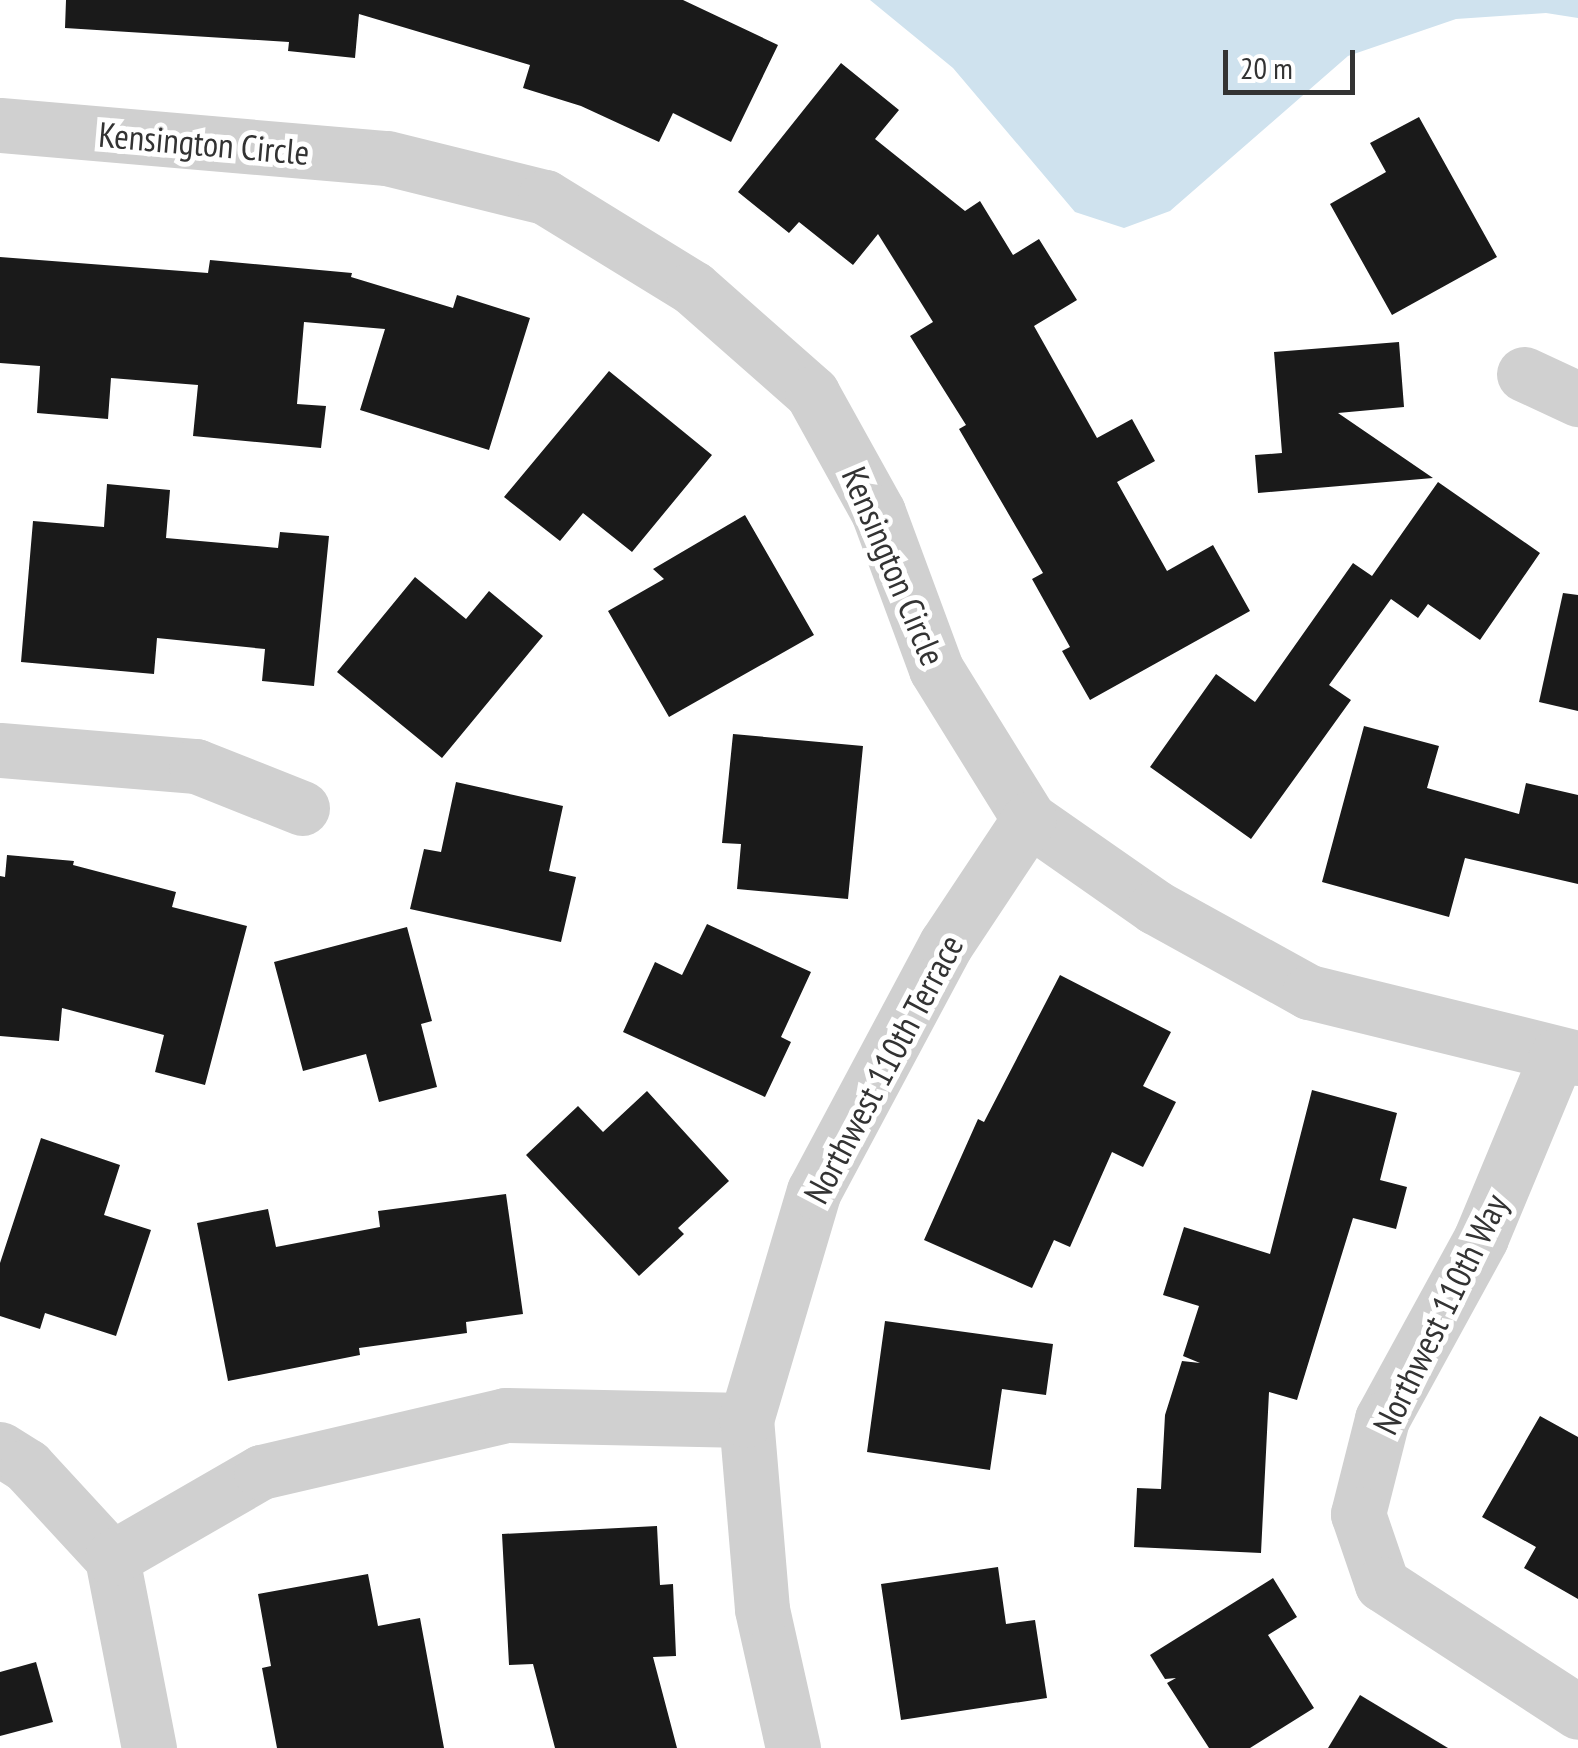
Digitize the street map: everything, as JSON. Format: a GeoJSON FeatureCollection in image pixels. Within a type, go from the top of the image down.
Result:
{"type":"FeatureCollection","features":[{"type":"Feature","properties":{"kind":"street","name":"Kensington Circle"},"geometry":{"type":"LineString","coordinates":[[0,125],[387,158],[545,198],[693,288],[812,393],[878,512],[936,669],[1028,819],[1154,907],[1309,992],[1567,1056]]}},
{"type":"Feature","properties":{"kind":"street"},"geometry":{"type":"LineString","coordinates":[[1524,374],[1578,400]]}},
{"type":"Feature","properties":{"kind":"street"},"geometry":{"type":"LineString","coordinates":[[0,750],[196,766],[302,808]]}},
{"type":"Feature","properties":{"kind":"street","name":"Northwest 110th Terrace"},"geometry":{"type":"LineString","coordinates":[[793,1748],[762,1609],[746,1420],[814,1191],[946,944],[1028,819]]}},
{"type":"Feature","properties":{"kind":"street","name":"Northwest 110th Way"},"geometry":{"type":"LineString","coordinates":[[1567,1056],[1480,1238],[1382,1419],[1358,1514],[1382,1584],[1578,1712]]}},
{"type":"Feature","properties":{"kind":"street"},"geometry":{"type":"LineString","coordinates":[[112,1558],[261,1472],[506,1414],[746,1420]]}},
{"type":"Feature","properties":{"kind":"street"},"geometry":{"type":"LineString","coordinates":[[0,1448],[26,1466],[112,1558],[149,1748]]}},
{"type":"Feature","properties":{"kind":"water"},"geometry":{"type":"Polygon","coordinates":[[[870,0],[1578,0],[1578,18],[1546,13],[1456,19],[1348,56],[1170,211],[1124,228],[1075,212],[953,68],[870,0]]]}},
{"type":"Feature","properties":{"kind":"building"},"geometry":{"type":"Polygon","coordinates":[[[66,0],[683,0],[778,45],[731,142],[673,113],[659,142],[581,106],[523,88],[530,65],[359,14],[355,58],[288,51],[289,42],[65,28],[66,0]]]}},
{"type":"Feature","properties":{"kind":"building"},"geometry":{"type":"Polygon","coordinates":[[[841,63],[899,110],[875,139],[965,211],[980,201],[1013,255],[1039,239],[1077,300],[1034,326],[1097,438],[1132,419],[1155,461],[1117,482],[1167,571],[1213,545],[1250,611],[1090,700],[1062,651],[1070,647],[1032,579],[1043,573],[959,429],[966,425],[910,336],[933,322],[878,234],[853,265],[799,222],[789,233],[738,192],[841,63]]]}},
{"type":"Feature","properties":{"kind":"building"},"geometry":{"type":"Polygon","coordinates":[[[1419,117],[1497,257],[1392,315],[1330,204],[1386,172],[1370,143],[1419,117]]]}},
{"type":"Feature","properties":{"kind":"building"},"geometry":{"type":"Polygon","coordinates":[[[0,257],[208,273],[210,260],[352,273],[351,277],[453,308],[457,295],[530,318],[489,450],[360,410],[385,329],[304,322],[297,404],[326,406],[321,448],[193,436],[198,385],[111,378],[108,419],[37,413],[40,366],[0,363],[0,257]]]}},
{"type":"Feature","properties":{"kind":"building"},"geometry":{"type":"Polygon","coordinates":[[[1399,342],[1404,407],[1338,413],[1433,478],[1258,493],[1255,455],[1282,453],[1274,352],[1399,342]]]}},
{"type":"Feature","properties":{"kind":"building"},"geometry":{"type":"Polygon","coordinates":[[[609,371],[712,455],[632,552],[583,513],[560,541],[504,497],[609,371]]]}},
{"type":"Feature","properties":{"kind":"building"},"geometry":{"type":"Polygon","coordinates":[[[1438,482],[1540,553],[1480,640],[1428,604],[1418,618],[1391,599],[1329,685],[1351,700],[1251,839],[1150,767],[1216,674],[1255,702],[1353,563],[1372,576],[1438,482]]]}},
{"type":"Feature","properties":{"kind":"building"},"geometry":{"type":"Polygon","coordinates":[[[107,484],[170,490],[166,538],[278,548],[280,532],[329,536],[314,686],[262,681],[265,649],[157,638],[154,674],[21,662],[33,521],[104,527],[107,484]]]}},
{"type":"Feature","properties":{"kind":"building"},"geometry":{"type":"Polygon","coordinates":[[[745,515],[814,635],[669,717],[608,611],[664,579],[653,569],[745,515]]]}},
{"type":"Feature","properties":{"kind":"building"},"geometry":{"type":"Polygon","coordinates":[[[415,577],[466,619],[489,591],[543,636],[442,758],[337,672],[415,577]]]}},
{"type":"Feature","properties":{"kind":"building"},"geometry":{"type":"Polygon","coordinates":[[[1563,593],[1578,595],[1578,711],[1539,702],[1563,593]]]}},
{"type":"Feature","properties":{"kind":"building"},"geometry":{"type":"Polygon","coordinates":[[[1364,726],[1439,746],[1427,788],[1519,814],[1526,783],[1578,795],[1578,884],[1465,858],[1449,917],[1322,882],[1364,726]]]}},
{"type":"Feature","properties":{"kind":"building"},"geometry":{"type":"Polygon","coordinates":[[[733,734],[863,746],[848,899],[737,889],[741,844],[722,843],[733,734]]]}},
{"type":"Feature","properties":{"kind":"building"},"geometry":{"type":"Polygon","coordinates":[[[456,782],[563,806],[549,871],[576,877],[561,942],[410,909],[424,849],[441,852],[456,782]]]}},
{"type":"Feature","properties":{"kind":"building"},"geometry":{"type":"Polygon","coordinates":[[[7,855],[74,861],[73,865],[176,892],[172,907],[247,926],[205,1085],[155,1072],[164,1035],[62,1008],[59,1041],[0,1036],[0,876],[5,877],[7,855]]]}},
{"type":"Feature","properties":{"kind":"building"},"geometry":{"type":"Polygon","coordinates":[[[707,924],[811,972],[781,1037],[791,1042],[765,1097],[623,1032],[655,962],[682,975],[707,924]]]}},
{"type":"Feature","properties":{"kind":"building"},"geometry":{"type":"Polygon","coordinates":[[[407,927],[432,1021],[421,1024],[437,1087],[379,1102],[366,1054],[303,1071],[274,962],[407,927]]]}},
{"type":"Feature","properties":{"kind":"building"},"geometry":{"type":"Polygon","coordinates":[[[1060,975],[1171,1032],[1143,1086],[1176,1102],[1143,1167],[1112,1152],[1070,1247],[1054,1240],[1032,1288],[924,1240],[978,1119],[984,1122],[1060,975]]]}},
{"type":"Feature","properties":{"kind":"building"},"geometry":{"type":"Polygon","coordinates":[[[1312,1090],[1397,1113],[1380,1180],[1407,1187],[1396,1229],[1353,1218],[1297,1400],[1269,1392],[1261,1553],[1134,1547],[1137,1488],[1161,1489],[1165,1415],[1182,1361],[1200,1363],[1183,1356],[1199,1306],[1163,1295],[1184,1227],[1270,1254],[1312,1090]]]}},
{"type":"Feature","properties":{"kind":"building"},"geometry":{"type":"Polygon","coordinates":[[[647,1091],[729,1181],[678,1228],[684,1234],[639,1276],[526,1155],[578,1106],[603,1132],[647,1091]]]}},
{"type":"Feature","properties":{"kind":"building"},"geometry":{"type":"Polygon","coordinates":[[[41,1138],[120,1165],[104,1215],[151,1230],[116,1336],[45,1313],[40,1329],[0,1316],[0,1263],[41,1138]]]}},
{"type":"Feature","properties":{"kind":"building"},"geometry":{"type":"Polygon","coordinates":[[[506,1194],[523,1314],[466,1322],[467,1333],[359,1348],[360,1355],[228,1381],[197,1223],[268,1209],[276,1247],[380,1227],[378,1211],[506,1194]]]}},
{"type":"Feature","properties":{"kind":"building"},"geometry":{"type":"Polygon","coordinates":[[[885,1321],[1053,1344],[1046,1395],[1002,1389],[990,1470],[867,1452],[885,1321]]]}},
{"type":"Feature","properties":{"kind":"building"},"geometry":{"type":"Polygon","coordinates":[[[1540,1416],[1578,1437],[1578,1599],[1524,1568],[1536,1547],[1482,1517],[1540,1416]]]}},
{"type":"Feature","properties":{"kind":"building"},"geometry":{"type":"Polygon","coordinates":[[[657,1526],[660,1585],[673,1584],[676,1656],[653,1657],[677,1748],[555,1748],[533,1664],[509,1665],[502,1534],[657,1526]]]}},
{"type":"Feature","properties":{"kind":"building"},"geometry":{"type":"Polygon","coordinates":[[[998,1567],[1006,1624],[1035,1620],[1047,1698],[901,1720],[881,1584],[998,1567]]]}},
{"type":"Feature","properties":{"kind":"building"},"geometry":{"type":"Polygon","coordinates":[[[368,1574],[378,1626],[420,1618],[444,1748],[277,1748],[262,1668],[271,1666],[258,1594],[368,1574]]]}},
{"type":"Feature","properties":{"kind":"building"},"geometry":{"type":"Polygon","coordinates":[[[1273,1578],[1297,1617],[1268,1635],[1314,1708],[1250,1748],[1209,1748],[1167,1683],[1176,1678],[1165,1679],[1150,1655],[1273,1578]]]}},
{"type":"Feature","properties":{"kind":"building"},"geometry":{"type":"Polygon","coordinates":[[[36,1662],[53,1722],[0,1736],[0,1672],[36,1662]]]}},
{"type":"Feature","properties":{"kind":"building"},"geometry":{"type":"Polygon","coordinates":[[[1360,1695],[1448,1748],[1328,1748],[1360,1695]]]}}]}
